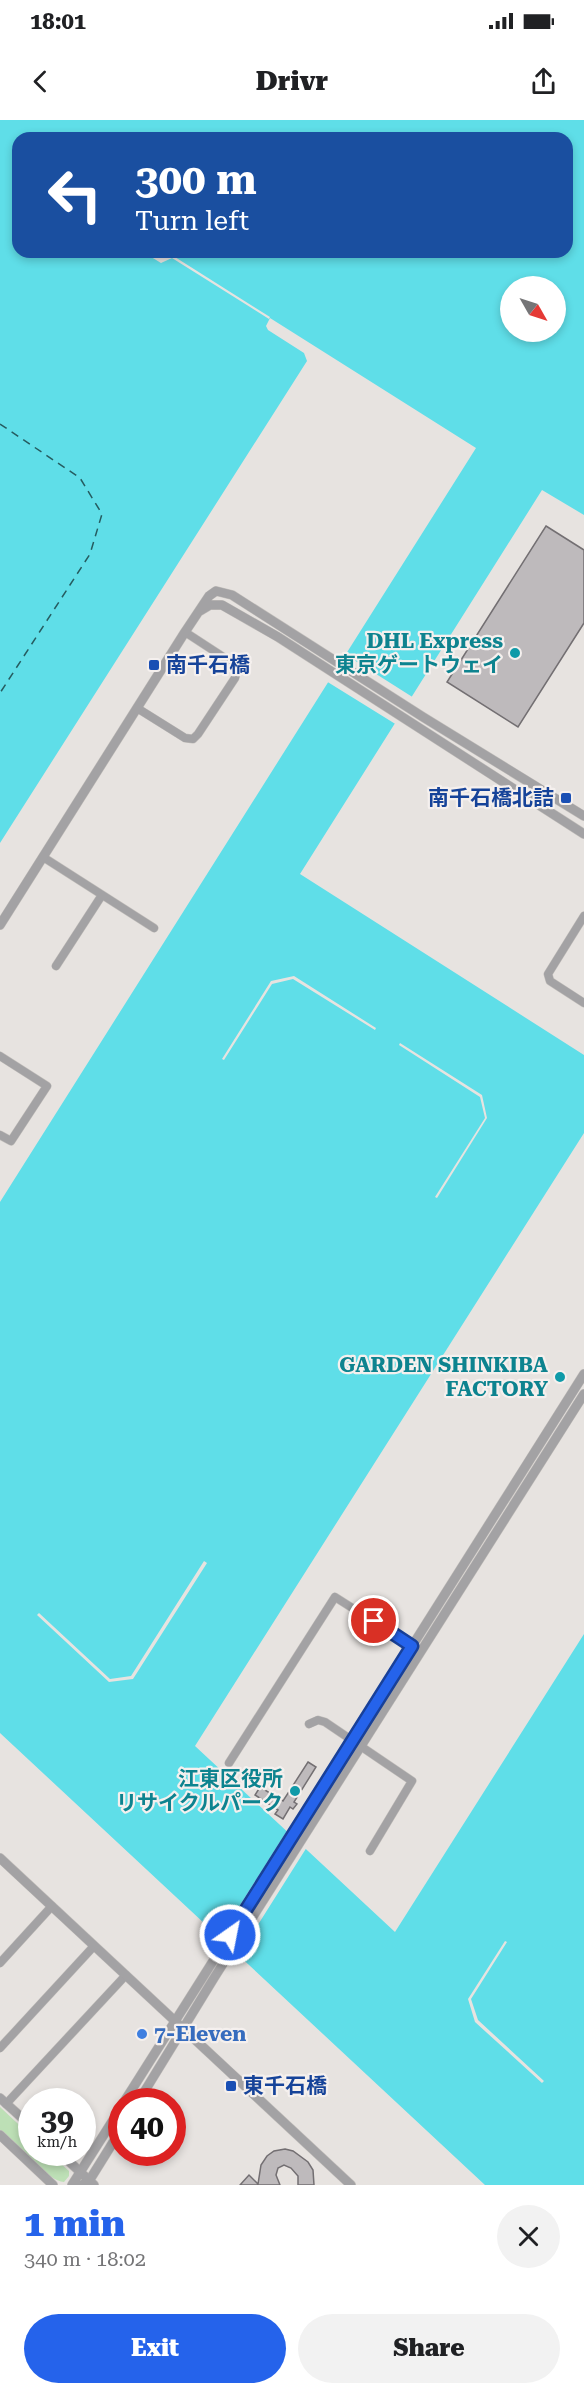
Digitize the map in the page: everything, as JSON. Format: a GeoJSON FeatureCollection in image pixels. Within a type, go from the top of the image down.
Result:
{"type":"FeatureCollection","features":[{"type":"Feature","properties":{"kind":"street"},"geometry":{"type":"LineString","coordinates":[[0,925],[198,612],[209,596],[221,591],[232,595],[280,632],[583,831]]}},
{"type":"Feature","properties":{"kind":"street"},"geometry":{"type":"LineString","coordinates":[[137,708],[184,738],[193,739],[235,678],[237,670],[234,664],[185,632]]}},
{"type":"Feature","properties":{"kind":"street"},"geometry":{"type":"LineString","coordinates":[[420,722],[584,816]]}},
{"type":"Feature","properties":{"kind":"street"},"geometry":{"type":"LineString","coordinates":[[43,857],[154,928]]}},
{"type":"Feature","properties":{"kind":"street"},"geometry":{"type":"LineString","coordinates":[[56,966],[102,895]]}},
{"type":"Feature","properties":{"kind":"street"},"geometry":{"type":"LineString","coordinates":[[584,916],[551,968],[548,977],[550,981],[584,1003]]}},
{"type":"Feature","properties":{"kind":"street"},"geometry":{"type":"LineString","coordinates":[[0,1056],[47,1086],[10,1142],[0,1135]]}},
{"type":"Feature","properties":{"kind":"street"},"geometry":{"type":"LineString","coordinates":[[134,2088],[179,2025],[315,1810],[353,1740],[584,1374]]}},
{"type":"Feature","properties":{"kind":"street"},"geometry":{"type":"LineString","coordinates":[[315,1810],[361,1748],[584,1394]]}},
{"type":"Feature","properties":{"kind":"street"},"geometry":{"type":"LineString","coordinates":[[500,1506],[510,1512]]}},
{"type":"Feature","properties":{"kind":"street"},"geometry":{"type":"LineString","coordinates":[[229,1763],[335,1597],[412,1646]]}},
{"type":"Feature","properties":{"kind":"street"},"geometry":{"type":"LineString","coordinates":[[309,1724],[318,1720],[326,1722],[412,1781],[370,1851]]}},
{"type":"Feature","properties":{"kind":"street"},"geometry":{"type":"LineString","coordinates":[[0,1858],[351,2185]]}},
{"type":"Feature","properties":{"kind":"street"},"geometry":{"type":"LineString","coordinates":[[0,1962],[52,1906]]}},
{"type":"Feature","properties":{"kind":"street"},"geometry":{"type":"LineString","coordinates":[[0,2048],[94,1946]]}},
{"type":"Feature","properties":{"kind":"street"},"geometry":{"type":"LineString","coordinates":[[18,2114],[3,2101],[126,1975]]}},
{"type":"Feature","properties":{"kind":"street"},"geometry":{"type":"LineString","coordinates":[[145,2088],[179,2025]]}},
{"type":"Feature","properties":{"kind":"street"},"geometry":{"type":"LineString","coordinates":[[72,2185],[108,2128]]}},
{"type":"Feature","properties":{"kind":"street"},"geometry":{"type":"LineString","coordinates":[[0,2135],[53,2185]]}},
{"type":"Feature","properties":{"kind":"street"},"geometry":{"type":"LineString","coordinates":[[74,2166],[89,2184],[108,2152]]}},
{"type":"Feature","properties":{"kind":"green space"},"geometry":{"type":"Polygon","coordinates":[[[0,2107],[18,2124],[18,2148],[0,2130],[0,2107]]]}},
{"type":"Feature","properties":{"kind":"green space"},"geometry":{"type":"Polygon","coordinates":[[[37,2166],[63,2166],[69,2171],[69,2176],[64,2182],[49,2176],[37,2166]]]}},
{"type":"Feature","properties":{"kind":"water"},"geometry":{"type":"Polygon","coordinates":[[[0,120],[584,120],[584,515],[542,490],[300,874],[584,1055],[584,1133],[195,1746],[395,1932],[584,1634],[584,2185],[485,2185],[0,1733],[0,1202],[476,448],[270,318],[266,326],[268,330],[304,353],[307,361],[0,843],[0,120]]]}},
{"type":"Feature","properties":{"kind":"pier"},"geometry":{"type":"Polygon","coordinates":[[[153,258],[172,258],[161,263],[153,258]]]}},
{"type":"Feature","properties":{"kind":"pier"},"geometry":{"type":"Polygon","coordinates":[[[172,258],[177,258],[270,317],[269,319],[172,258]]]}},
{"type":"Feature","properties":{"kind":"pier"},"geometry":{"type":"Polygon","coordinates":[[[343,653],[414,698],[397,725],[326,681],[343,653]]]}},
{"type":"Feature","properties":{"kind":"pier"},"geometry":{"type":"Polygon","coordinates":[[[294,976],[376,1028],[375,1030],[293,979],[272,984],[224,1060],[222,1059],[271,981],[294,976]]]}},
{"type":"Feature","properties":{"kind":"pier"},"geometry":{"type":"Polygon","coordinates":[[[400,1043],[482,1095],[487,1118],[437,1198],[435,1197],[485,1118],[480,1097],[399,1045],[400,1043]]]}},
{"type":"Feature","properties":{"kind":"pier"},"geometry":{"type":"Polygon","coordinates":[[[204,1561],[207,1563],[133,1679],[109,1682],[37,1615],[39,1613],[110,1679],[131,1676],[204,1561]]]}},
{"type":"Feature","properties":{"kind":"pier"},"geometry":{"type":"Polygon","coordinates":[[[288,1829],[307,1847],[237,1958],[218,1940],[288,1829]]]}},
{"type":"Feature","properties":{"kind":"pier"},"geometry":{"type":"Polygon","coordinates":[[[505,1941],[507,1942],[471,1999],[478,2020],[544,2081],[542,2083],[475,2022],[468,1999],[505,1941]]]}},
{"type":"Feature","properties":{"kind":"building","name":"DHL Express 東京ゲートウェイ"},"geometry":{"type":"Polygon","coordinates":[[[546,526],[584,550],[584,623],[518,727],[447,682],[546,526]]]}},
{"type":"Feature","properties":{"kind":"building","name":"江東区役所 リサイクルパーク"},"geometry":{"type":"Polygon","coordinates":[[[308,1762],[316,1767],[294,1802],[297,1804],[293,1809],[290,1807],[283,1819],[275,1814],[278,1810],[255,1795],[260,1787],[283,1801],[308,1762]]]}},
{"type":"Feature","properties":{"kind":"building"},"geometry":{"type":"Polygon","coordinates":[[[285,2149],[293,2151],[308,2162],[313,2170],[314,2185],[298,2185],[298,2176],[291,2168],[284,2165],[278,2168],[276,2175],[280,2185],[240,2185],[249,2175],[258,2184],[261,2165],[267,2156],[274,2151],[285,2149]]]}},
{"type":"Feature","properties":{"kind":"ferry route"},"geometry":{"type":"LineString","coordinates":[[0,424],[80,478],[102,514],[90,554],[0,693]]}},
{"type":"Feature","properties":{"kind":"place","name":"DHL Express 東京ゲートウェイ"},"geometry":{"type":"Point","coordinates":[515,653]}},
{"type":"Feature","properties":{"kind":"place","name":"南千石橋"},"geometry":{"type":"Point","coordinates":[154,665]}},
{"type":"Feature","properties":{"kind":"place","name":"南千石橋北詰"},"geometry":{"type":"Point","coordinates":[566,798]}},
{"type":"Feature","properties":{"kind":"place","name":"GARDEN SHINKIBA FACTORY"},"geometry":{"type":"Point","coordinates":[560,1377]}},
{"type":"Feature","properties":{"kind":"place","name":"江東区役所 リサイクルパーク"},"geometry":{"type":"Point","coordinates":[295,1791]}},
{"type":"Feature","properties":{"kind":"place","name":"7-Eleven"},"geometry":{"type":"Point","coordinates":[142,2034]}},
{"type":"Feature","properties":{"kind":"place","name":"東千石橋"},"geometry":{"type":"Point","coordinates":[231,2086]}},
{"type":"Feature","properties":{"kind":"route"},"geometry":{"type":"LineString","coordinates":[[230,1935],[412,1646],[374,1621]]}}]}
